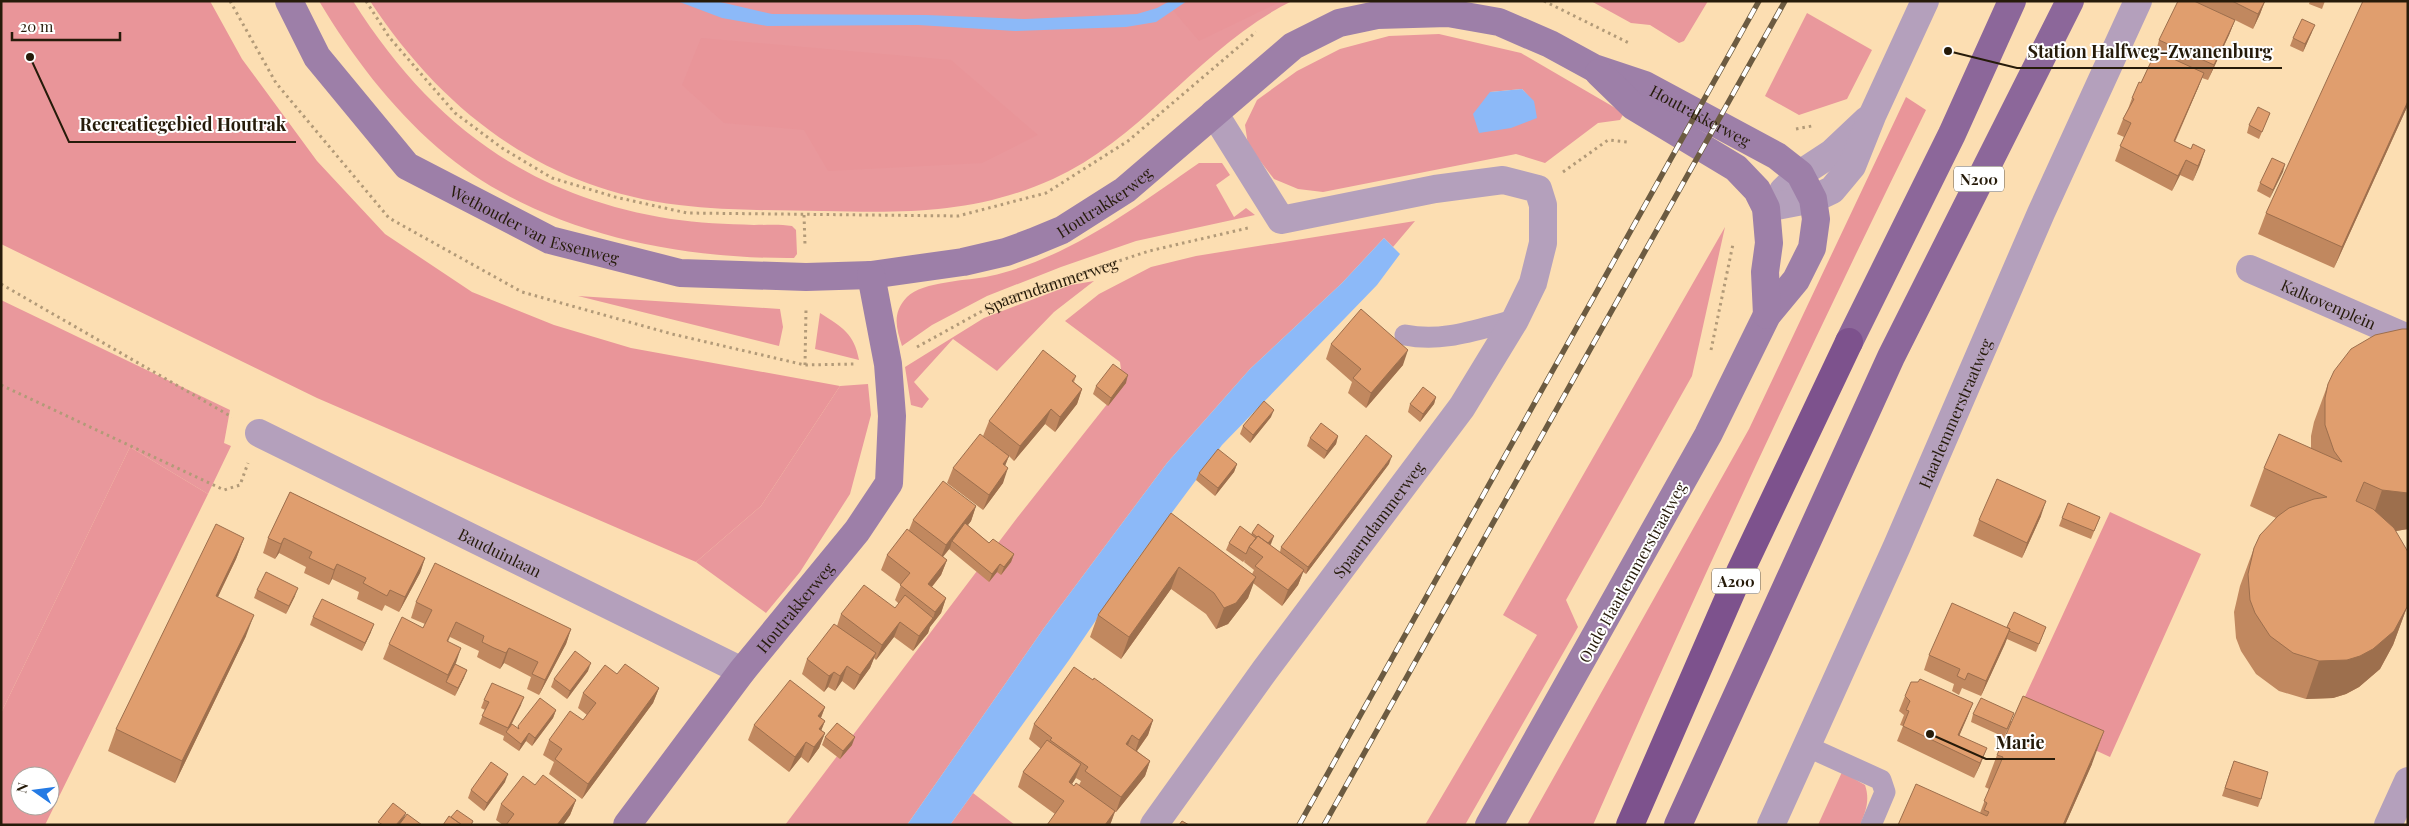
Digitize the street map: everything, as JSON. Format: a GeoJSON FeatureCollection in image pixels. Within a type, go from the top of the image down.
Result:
{"type":"FeatureCollection","features":[{"type":"Feature","properties":{"kind":"highway","name":"A200"},"geometry":{"type":"LineString","coordinates":[[1630,825],[1740,572],[1849,342]]}},
{"type":"Feature","properties":{"kind":"main road","name":"N200"},"geometry":{"type":"LineString","coordinates":[[1849,342],[1952,134],[2012,1]]}},
{"type":"Feature","properties":{"kind":"main road","name":"N200"},"geometry":{"type":"LineString","coordinates":[[1839,470],[1958,221],[2070,1]]}},
{"type":"Feature","properties":{"kind":"main road","name":"A200"},"geometry":{"type":"LineString","coordinates":[[1678,825],[1839,470]]}},
{"type":"Feature","properties":{"kind":"street","name":"Wethouder van Essenweg"},"geometry":{"type":"LineString","coordinates":[[289,1],[317,57],[407,166],[550,240],[680,273],[806,277],[871,275]]}},
{"type":"Feature","properties":{"kind":"street"},"geometry":{"type":"LineString","coordinates":[[1766,208],[1814,199],[1832,190],[1852,166],[1872,116],[1925,1]]}},
{"type":"Feature","properties":{"kind":"street","name":"Haarlemmerstraatweg"},"geometry":{"type":"LineString","coordinates":[[1771,825],[1901,537],[2041,213],[2138,1]]}},
{"type":"Feature","properties":{"kind":"street","name":"Houtrakkerweg"},"geometry":{"type":"LineString","coordinates":[[627,825],[742,671],[856,531],[890,483],[892,416],[888,364],[871,275],[963,262],[1006,252],[1062,230],[1125,190],[1293,46],[1338,22],[1377,8],[1448,13],[1499,22],[1550,44],[1594,68],[1645,85],[1777,156],[1800,174]]}},
{"type":"Feature","properties":{"kind":"street","name":"Houtrakkerweg"},"geometry":{"type":"LineString","coordinates":[[1594,68],[1633,106],[1736,168],[1757,190],[1766,208]]}},
{"type":"Feature","properties":{"kind":"street"},"geometry":{"type":"LineString","coordinates":[[1214,114],[1281,220],[1435,189],[1503,180],[1538,190]]}},
{"type":"Feature","properties":{"kind":"street"},"geometry":{"type":"LineString","coordinates":[[1766,208],[1800,174],[1832,153],[1872,116]]}},
{"type":"Feature","properties":{"kind":"street","name":"Oude Haarlemmerstraatweg"},"geometry":{"type":"LineString","coordinates":[[1489,825],[1708,435],[1767,315],[1796,280],[1812,248],[1816,219],[1814,199],[1800,174]]}},
{"type":"Feature","properties":{"kind":"street","name":"Spaarndammerweg"},"geometry":{"type":"LineString","coordinates":[[1154,825],[1264,670],[1462,407],[1515,320],[1533,283],[1543,243],[1543,205],[1538,190]]}},
{"type":"Feature","properties":{"kind":"street","name":"Oude Haarlemmerstraatweg"},"geometry":{"type":"LineString","coordinates":[[1766,208],[1768,244],[1765,272],[1767,315]]}},
{"type":"Feature","properties":{"kind":"street","name":"Kalkovenplein"},"geometry":{"type":"LineString","coordinates":[[2250,269],[2408,338]]}},
{"type":"Feature","properties":{"kind":"street","name":"Bauduinlaan"},"geometry":{"type":"LineString","coordinates":[[259,433],[742,671]]}},
{"type":"Feature","properties":{"kind":"street"},"geometry":{"type":"LineString","coordinates":[[2388,825],[2408,781]]}},
{"type":"Feature","properties":{"kind":"lane"},"geometry":{"type":"LineString","coordinates":[[1405,335],[1425,339],[1446,338],[1515,320]]}},
{"type":"Feature","properties":{"kind":"lane"},"geometry":{"type":"LineString","coordinates":[[1806,746],[1882,780],[1885,792],[1871,825]]}},
{"type":"Feature","properties":{"kind":"path"},"geometry":{"type":"LineString","coordinates":[[366,1],[390,37],[455,114],[502,148],[552,178],[615,197],[687,213],[804,216],[958,216],[1046,193],[1128,141],[1247,38],[1264,27]]}},
{"type":"Feature","properties":{"kind":"path"},"geometry":{"type":"LineString","coordinates":[[1544,1],[1637,47]]}},
{"type":"Feature","properties":{"kind":"path"},"geometry":{"type":"LineString","coordinates":[[1538,190],[1608,140],[1615,140]]}},
{"type":"Feature","properties":{"kind":"path","name":"Spaarndammerweg"},"geometry":{"type":"LineString","coordinates":[[888,364],[1004,299],[1149,251],[1281,220]]}},
{"type":"Feature","properties":{"kind":"path"},"geometry":{"type":"LineString","coordinates":[[1,284],[259,433],[240,485],[224,490],[1,385]]}},
{"type":"Feature","properties":{"kind":"path"},"geometry":{"type":"LineString","coordinates":[[672,334],[804,365],[888,364]]}},
{"type":"Feature","properties":{"kind":"shaded area"},"geometry":{"type":"Polygon","coordinates":[[[1,1],[210,1],[242,59],[317,161],[385,234],[472,292],[554,325],[631,348],[840,386],[761,506],[696,562],[317,398],[1,244],[1,1]]]}},
{"type":"Feature","properties":{"kind":"shaded area"},"geometry":{"type":"Polygon","coordinates":[[[319,1],[353,1],[383,44],[415,83],[449,118],[487,147],[527,172],[571,192],[619,208],[671,219],[712,223],[792,226],[796,230],[797,254],[794,258],[747,257],[653,246],[606,235],[560,220],[517,200],[476,177],[420,132],[388,98],[358,61],[319,1]]]}},
{"type":"Feature","properties":{"kind":"shaded area"},"geometry":{"type":"Polygon","coordinates":[[[370,1],[1292,1],[1259,20],[1229,42],[1116,140],[1086,161],[1053,179],[1024,191],[968,205],[940,209],[883,212],[751,210],[697,207],[630,196],[584,182],[541,163],[501,139],[464,110],[430,78],[399,41],[370,1]]]}},
{"type":"Feature","properties":{"kind":"shaded area"},"geometry":{"type":"Polygon","coordinates":[[[1165,1],[1282,1],[1199,41],[1165,1]]]}},
{"type":"Feature","properties":{"kind":"shaded area"},"geometry":{"type":"Polygon","coordinates":[[[1591,1],[1708,1],[1684,41],[1679,43],[1650,25],[1631,23],[1591,1]]]}},
{"type":"Feature","properties":{"kind":"shaded area"},"geometry":{"type":"Polygon","coordinates":[[[1807,13],[1872,50],[1847,99],[1799,115],[1765,96],[1807,13]]]}},
{"type":"Feature","properties":{"kind":"shaded area"},"geometry":{"type":"Polygon","coordinates":[[[1439,34],[1521,53],[1624,113],[1620,120],[1598,123],[1545,163],[1516,154],[1323,192],[1298,189],[1274,179],[1248,145],[1245,125],[1257,100],[1297,71],[1340,49],[1389,36],[1439,34]],[[1522,89],[1490,92],[1534,102],[1522,89]]]}},
{"type":"Feature","properties":{"kind":"shaded area"},"geometry":{"type":"Polygon","coordinates":[[[701,38],[951,60],[1038,135],[982,163],[828,171],[804,130],[724,123],[682,85],[701,38]]]}},
{"type":"Feature","properties":{"kind":"shaded area"},"geometry":{"type":"Polygon","coordinates":[[[1906,97],[1926,110],[1756,466],[1673,645],[1593,825],[1527,825],[1749,429],[1906,97]]]}},
{"type":"Feature","properties":{"kind":"shaded area"},"geometry":{"type":"Polygon","coordinates":[[[1199,163],[1222,163],[1230,175],[1216,185],[1234,217],[1246,208],[1255,215],[1136,241],[1061,267],[987,296],[932,325],[902,346],[898,333],[897,315],[902,303],[914,292],[946,282],[990,276],[1019,268],[1047,257],[1100,230],[1199,163]]]}},
{"type":"Feature","properties":{"kind":"shaded area"},"geometry":{"type":"Polygon","coordinates":[[[1415,221],[1393,247],[1384,238],[1342,283],[1250,369],[1167,463],[1044,628],[907,825],[785,825],[1017,518],[1123,384],[1120,362],[1065,321],[1099,294],[1151,267],[1196,256],[1415,221]]]}},
{"type":"Feature","properties":{"kind":"shaded area"},"geometry":{"type":"Polygon","coordinates":[[[1725,227],[1692,376],[1566,600],[1578,627],[1465,825],[1425,825],[1537,635],[1503,615],[1725,227]]]}},
{"type":"Feature","properties":{"kind":"shaded area"},"geometry":{"type":"Polygon","coordinates":[[[1094,281],[1054,312],[997,371],[953,339],[914,382],[929,399],[922,408],[911,405],[905,367],[984,318],[1071,285],[1094,281]]]}},
{"type":"Feature","properties":{"kind":"shaded area"},"geometry":{"type":"Polygon","coordinates":[[[578,296],[780,309],[783,327],[779,346],[578,296]]]}},
{"type":"Feature","properties":{"kind":"shaded area"},"geometry":{"type":"Polygon","coordinates":[[[1,300],[230,410],[224,443],[231,446],[208,494],[130,447],[1,713],[1,300]]]}},
{"type":"Feature","properties":{"kind":"shaded area"},"geometry":{"type":"Polygon","coordinates":[[[820,313],[835,322],[846,332],[854,343],[859,360],[815,349],[820,313]]]}},
{"type":"Feature","properties":{"kind":"shaded area"},"geometry":{"type":"Polygon","coordinates":[[[868,384],[871,415],[850,494],[800,572],[766,613],[696,562],[761,506],[840,386],[868,384]]]}},
{"type":"Feature","properties":{"kind":"shaded area"},"geometry":{"type":"Polygon","coordinates":[[[130,447],[208,494],[60,795],[60,766],[10,766],[10,816],[49,816],[45,825],[1,825],[1,713],[130,447]]]}},
{"type":"Feature","properties":{"kind":"shaded area"},"geometry":{"type":"Polygon","coordinates":[[[2110,512],[2201,554],[2110,757],[2017,714],[2110,512]]]}},
{"type":"Feature","properties":{"kind":"shaded area"},"geometry":{"type":"Polygon","coordinates":[[[1842,772],[1865,785],[1867,805],[1860,825],[1818,825],[1842,772]]]}},
{"type":"Feature","properties":{"kind":"shaded area"},"geometry":{"type":"Polygon","coordinates":[[[973,793],[1015,825],[950,825],[973,793]]]}},
{"type":"Feature","properties":{"kind":"water"},"geometry":{"type":"Polygon","coordinates":[[[677,1],[716,1],[772,14],[926,15],[1025,19],[1137,14],[1157,8],[1170,1],[1187,1],[1156,22],[1126,27],[1015,31],[918,25],[767,26],[722,18],[677,1]]]}},
{"type":"Feature","properties":{"kind":"water"},"geometry":{"type":"Polygon","coordinates":[[[1522,89],[1534,101],[1537,118],[1511,128],[1479,133],[1473,114],[1490,92],[1522,89]]]}},
{"type":"Feature","properties":{"kind":"water"},"geometry":{"type":"Polygon","coordinates":[[[1384,238],[1400,254],[1377,285],[1222,445],[1136,561],[1069,660],[950,825],[907,825],[1044,628],[1167,463],[1250,369],[1342,283],[1384,238]]]}},
{"type":"Feature","properties":{"kind":"building"},"geometry":{"type":"Polygon","coordinates":[[[2178,1],[2194,1],[2235,20],[2214,65],[2159,40],[2178,1]]]}},
{"type":"Feature","properties":{"kind":"building"},"geometry":{"type":"Polygon","coordinates":[[[2232,1],[2265,1],[2258,14],[2232,1]]]}},
{"type":"Feature","properties":{"kind":"building"},"geometry":{"type":"Polygon","coordinates":[[[2363,1],[2408,1],[2408,101],[2342,247],[2266,213],[2363,1]]]}},
{"type":"Feature","properties":{"kind":"building"},"geometry":{"type":"Polygon","coordinates":[[[2302,19],[2315,25],[2305,44],[2293,38],[2302,19]]]}},
{"type":"Feature","properties":{"kind":"building"},"geometry":{"type":"Polygon","coordinates":[[[2156,51],[2204,73],[2174,141],[2191,149],[2193,144],[2205,150],[2198,166],[2186,160],[2178,176],[2120,146],[2131,123],[2123,119],[2134,99],[2132,98],[2139,82],[2141,83],[2156,51]]]}},
{"type":"Feature","properties":{"kind":"building"},"geometry":{"type":"Polygon","coordinates":[[[2258,107],[2270,113],[2262,132],[2249,125],[2258,107]]]}},
{"type":"Feature","properties":{"kind":"building"},"geometry":{"type":"Polygon","coordinates":[[[2272,158],[2285,164],[2273,190],[2260,183],[2272,158]]]}},
{"type":"Feature","properties":{"kind":"building"},"geometry":{"type":"Polygon","coordinates":[[[1361,309],[1408,350],[1371,393],[1353,378],[1361,369],[1331,344],[1361,309]]]}},
{"type":"Feature","properties":{"kind":"building"},"geometry":{"type":"Polygon","coordinates":[[[2408,329],[2408,493],[2382,490],[2364,482],[2356,501],[2373,509],[2394,528],[2408,552],[2407,607],[2394,631],[2373,649],[2347,660],[2319,661],[2293,653],[2270,636],[2255,613],[2250,600],[2248,574],[2254,548],[2260,535],[2278,516],[2289,508],[2314,499],[2327,497],[2264,468],[2279,434],[2342,462],[2334,451],[2325,425],[2325,398],[2328,384],[2334,371],[2351,349],[2375,335],[2408,329]]]}},
{"type":"Feature","properties":{"kind":"building"},"geometry":{"type":"Polygon","coordinates":[[[1043,350],[1076,376],[1072,381],[1082,389],[1060,417],[1051,409],[1020,446],[989,421],[1043,350]]]}},
{"type":"Feature","properties":{"kind":"building"},"geometry":{"type":"Polygon","coordinates":[[[1113,364],[1128,375],[1111,398],[1096,386],[1113,364]]]}},
{"type":"Feature","properties":{"kind":"building"},"geometry":{"type":"Polygon","coordinates":[[[1423,387],[1436,397],[1423,414],[1410,404],[1423,387]]]}},
{"type":"Feature","properties":{"kind":"building"},"geometry":{"type":"Polygon","coordinates":[[[1264,401],[1274,410],[1253,435],[1243,426],[1264,401]]]}},
{"type":"Feature","properties":{"kind":"building"},"geometry":{"type":"Polygon","coordinates":[[[1321,423],[1338,436],[1327,451],[1310,438],[1321,423]]]}},
{"type":"Feature","properties":{"kind":"building"},"geometry":{"type":"Polygon","coordinates":[[[980,434],[1009,456],[1003,464],[1008,468],[989,495],[953,468],[980,434]]]}},
{"type":"Feature","properties":{"kind":"building"},"geometry":{"type":"Polygon","coordinates":[[[1366,435],[1392,456],[1308,567],[1281,547],[1366,435]]]}},
{"type":"Feature","properties":{"kind":"building"},"geometry":{"type":"Polygon","coordinates":[[[1218,449],[1237,464],[1218,488],[1199,473],[1218,449]]]}},
{"type":"Feature","properties":{"kind":"building"},"geometry":{"type":"Polygon","coordinates":[[[1997,479],[2046,501],[2027,543],[1979,520],[1997,479]]]}},
{"type":"Feature","properties":{"kind":"building"},"geometry":{"type":"Polygon","coordinates":[[[943,481],[976,506],[946,545],[913,520],[943,481]]]}},
{"type":"Feature","properties":{"kind":"building"},"geometry":{"type":"Polygon","coordinates":[[[290,492],[425,558],[405,597],[390,590],[387,596],[363,583],[366,578],[337,564],[334,570],[309,558],[312,552],[284,538],[281,544],[268,538],[290,492]]]}},
{"type":"Feature","properties":{"kind":"building"},"geometry":{"type":"Polygon","coordinates":[[[2068,503],[2100,517],[2094,531],[2062,518],[2068,503]]]}},
{"type":"Feature","properties":{"kind":"building"},"geometry":{"type":"Polygon","coordinates":[[[1171,513],[1256,577],[1236,603],[1224,608],[1214,593],[1179,567],[1129,637],[1098,615],[1171,513]]]}},
{"type":"Feature","properties":{"kind":"building"},"geometry":{"type":"Polygon","coordinates":[[[965,523],[989,543],[993,539],[1014,554],[1004,567],[1000,564],[992,574],[952,541],[965,523]]]}},
{"type":"Feature","properties":{"kind":"building"},"geometry":{"type":"Polygon","coordinates":[[[216,524],[244,538],[216,596],[254,615],[182,761],[116,729],[216,524]]]}},
{"type":"Feature","properties":{"kind":"building"},"geometry":{"type":"Polygon","coordinates":[[[1258,524],[1274,536],[1268,543],[1252,533],[1258,524]]]}},
{"type":"Feature","properties":{"kind":"building"},"geometry":{"type":"Polygon","coordinates":[[[1240,526],[1256,538],[1246,554],[1229,543],[1240,526]]]}},
{"type":"Feature","properties":{"kind":"building"},"geometry":{"type":"Polygon","coordinates":[[[907,529],[947,560],[928,584],[946,598],[935,612],[900,585],[910,573],[887,555],[907,529]]]}},
{"type":"Feature","properties":{"kind":"building"},"geometry":{"type":"Polygon","coordinates":[[[1258,536],[1304,570],[1288,590],[1255,566],[1263,557],[1249,547],[1258,536]]]}},
{"type":"Feature","properties":{"kind":"building"},"geometry":{"type":"Polygon","coordinates":[[[435,563],[571,629],[545,680],[532,674],[538,662],[509,648],[506,653],[494,648],[482,642],[484,636],[456,622],[447,641],[461,648],[448,675],[389,644],[402,617],[423,628],[432,610],[416,602],[435,563]]]}},
{"type":"Feature","properties":{"kind":"building"},"geometry":{"type":"Polygon","coordinates":[[[266,572],[298,588],[289,606],[257,590],[266,572]]]}},
{"type":"Feature","properties":{"kind":"building"},"geometry":{"type":"Polygon","coordinates":[[[864,585],[895,608],[905,595],[933,618],[919,636],[900,622],[882,645],[841,614],[864,585]]]}},
{"type":"Feature","properties":{"kind":"building"},"geometry":{"type":"Polygon","coordinates":[[[322,599],[374,624],[365,643],[313,617],[322,599]]]}},
{"type":"Feature","properties":{"kind":"building"},"geometry":{"type":"Polygon","coordinates":[[[1952,603],[2010,629],[1986,681],[1968,673],[1965,680],[1957,676],[1960,669],[1929,655],[1952,603]]]}},
{"type":"Feature","properties":{"kind":"building"},"geometry":{"type":"Polygon","coordinates":[[[2014,612],[2046,627],[2039,644],[2009,631],[2010,629],[2007,627],[2014,612]]]}},
{"type":"Feature","properties":{"kind":"building"},"geometry":{"type":"Polygon","coordinates":[[[834,624],[876,653],[860,675],[847,666],[840,676],[834,672],[829,676],[807,659],[834,624]]]}},
{"type":"Feature","properties":{"kind":"building"},"geometry":{"type":"Polygon","coordinates":[[[575,651],[591,663],[570,691],[554,679],[575,651]]]}},
{"type":"Feature","properties":{"kind":"building"},"geometry":{"type":"Polygon","coordinates":[[[455,664],[467,670],[458,688],[446,682],[455,664]]]}},
{"type":"Feature","properties":{"kind":"building"},"geometry":{"type":"Polygon","coordinates":[[[625,664],[659,688],[588,784],[555,759],[562,749],[549,740],[570,711],[583,720],[596,703],[583,693],[605,665],[617,674],[625,664]]]}},
{"type":"Feature","properties":{"kind":"building"},"geometry":{"type":"Polygon","coordinates":[[[1074,667],[1093,680],[1094,678],[1153,720],[1139,740],[1132,735],[1126,744],[1150,761],[1121,797],[1085,771],[1088,767],[1050,740],[1052,738],[1034,724],[1074,667]]]}},
{"type":"Feature","properties":{"kind":"building"},"geometry":{"type":"Polygon","coordinates":[[[1920,679],[1973,703],[1958,735],[1987,748],[1980,763],[1903,726],[1909,711],[1906,710],[1910,701],[1905,696],[1911,682],[1918,682],[1920,679]]]}},
{"type":"Feature","properties":{"kind":"building"},"geometry":{"type":"Polygon","coordinates":[[[790,680],[825,707],[818,716],[825,721],[819,729],[825,733],[814,747],[806,742],[795,757],[754,725],[790,680]]]}},
{"type":"Feature","properties":{"kind":"building"},"geometry":{"type":"Polygon","coordinates":[[[492,683],[524,697],[508,728],[482,716],[489,702],[484,700],[492,683]]]}},
{"type":"Feature","properties":{"kind":"building"},"geometry":{"type":"Polygon","coordinates":[[[2023,696],[2104,731],[2063,825],[1898,825],[1916,784],[1987,816],[1989,812],[1984,810],[1987,803],[1984,801],[2003,757],[1997,755],[2023,696]]]}},
{"type":"Feature","properties":{"kind":"building"},"geometry":{"type":"Polygon","coordinates":[[[540,698],[556,710],[535,738],[529,733],[521,744],[506,732],[512,724],[519,729],[518,726],[540,698]]]}},
{"type":"Feature","properties":{"kind":"building"},"geometry":{"type":"Polygon","coordinates":[[[1981,698],[2014,713],[2007,729],[1973,714],[1981,698]]]}},
{"type":"Feature","properties":{"kind":"building"},"geometry":{"type":"Polygon","coordinates":[[[837,723],[855,737],[843,751],[825,737],[837,723]]]}},
{"type":"Feature","properties":{"kind":"building"},"geometry":{"type":"Polygon","coordinates":[[[1047,740],[1081,764],[1069,782],[1074,786],[1076,783],[1115,811],[1105,825],[1047,825],[1064,801],[1023,772],[1047,740]]]}},
{"type":"Feature","properties":{"kind":"building"},"geometry":{"type":"Polygon","coordinates":[[[2234,761],[2268,772],[2261,799],[2225,788],[2234,761]]]}},
{"type":"Feature","properties":{"kind":"building"},"geometry":{"type":"Polygon","coordinates":[[[491,762],[508,774],[487,803],[471,790],[491,762]]]}},
{"type":"Feature","properties":{"kind":"building"},"geometry":{"type":"Polygon","coordinates":[[[543,775],[576,800],[557,825],[506,825],[514,814],[501,804],[523,776],[535,785],[543,775]]]}},
{"type":"Feature","properties":{"kind":"building"},"geometry":{"type":"Polygon","coordinates":[[[393,803],[406,813],[396,825],[383,825],[378,822],[393,803]]]}},
{"type":"Feature","properties":{"kind":"building"},"geometry":{"type":"Polygon","coordinates":[[[457,810],[473,821],[471,825],[462,825],[451,817],[457,810]]]}},
{"type":"Feature","properties":{"kind":"building"},"geometry":{"type":"Polygon","coordinates":[[[407,814],[422,825],[399,825],[407,814]]]}},
{"type":"Feature","properties":{"kind":"building"},"geometry":{"type":"Polygon","coordinates":[[[449,816],[462,825],[443,825],[449,816]]]}},
{"type":"Feature","properties":{"kind":"building"},"geometry":{"type":"Polygon","coordinates":[[[1182,821],[1189,825],[1179,825],[1182,821]]]}},
{"type":"Feature","properties":{"kind":"railway"},"geometry":{"type":"LineString","coordinates":[[1299,825],[1759,1]]}},
{"type":"Feature","properties":{"kind":"railway"},"geometry":{"type":"LineString","coordinates":[[1324,825],[1785,1]]}},
{"type":"Feature","properties":{"kind":"place","name":"Station Halfweg-Zwanenburg"},"geometry":{"type":"Point","coordinates":[1948,51]}},
{"type":"Feature","properties":{"kind":"place","name":"Recreatiegebied Houtrak"},"geometry":{"type":"Point","coordinates":[30,57]}},
{"type":"Feature","properties":{"kind":"place","name":"Marie"},"geometry":{"type":"Point","coordinates":[1930,734]}}]}
